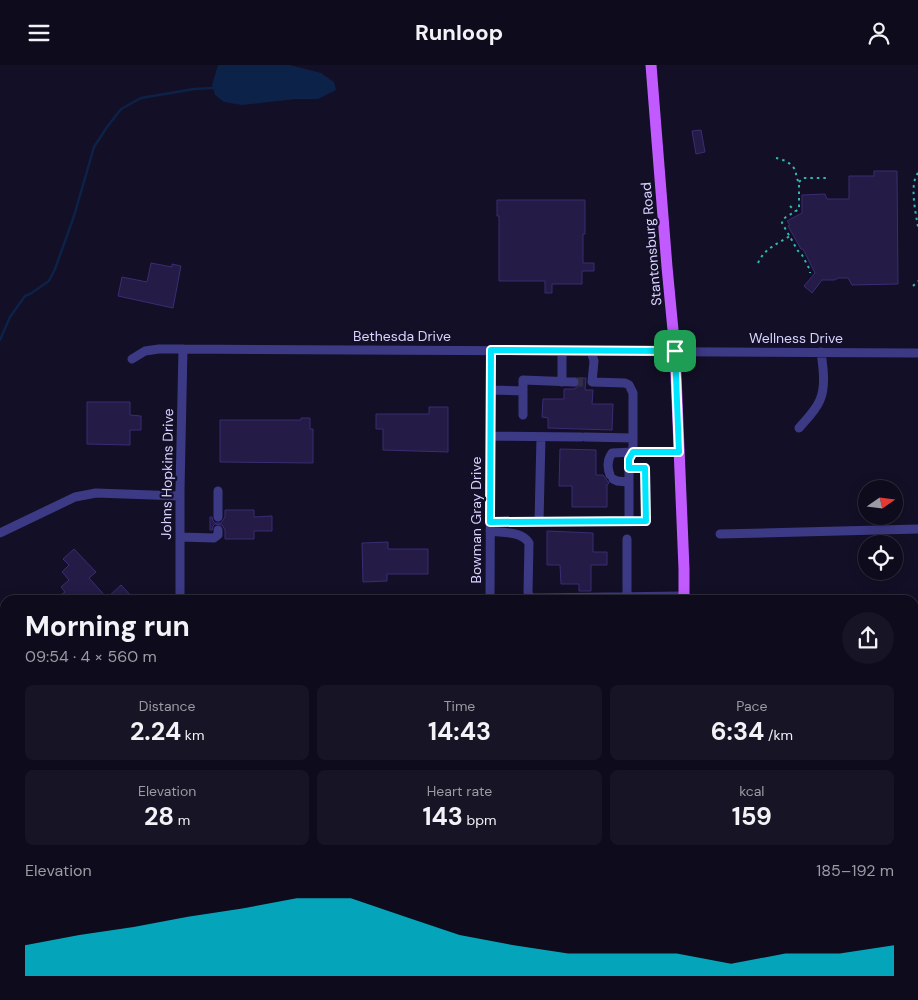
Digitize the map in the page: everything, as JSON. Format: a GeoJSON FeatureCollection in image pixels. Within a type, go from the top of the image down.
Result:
{"type":"FeatureCollection","features":[{"type":"Feature","properties":{"kind":"main road","name":"Stantonsburg Road"},"geometry":{"type":"LineString","coordinates":[[651,65],[675,351],[684,595]]}},
{"type":"Feature","properties":{"kind":"street","name":"Bethesda Drive"},"geometry":{"type":"LineString","coordinates":[[132,359],[145,351],[159,349],[675,351]]}},
{"type":"Feature","properties":{"kind":"street","name":"Johns Hopkins Drive"},"geometry":{"type":"LineString","coordinates":[[180,595],[180,496],[184,349]]}},
{"type":"Feature","properties":{"kind":"street","name":"Bowman Gray Drive"},"geometry":{"type":"LineString","coordinates":[[490,595],[491,350]]}},
{"type":"Feature","properties":{"kind":"street"},"geometry":{"type":"LineString","coordinates":[[562,351],[562,382]]}},
{"type":"Feature","properties":{"kind":"street"},"geometry":{"type":"LineString","coordinates":[[592,351],[594,361],[589,382],[625,383],[630,385],[633,393],[633,452],[629,459],[628,521]]}},
{"type":"Feature","properties":{"kind":"street","name":"Wellness Drive"},"geometry":{"type":"LineString","coordinates":[[675,351],[918,353]]}},
{"type":"Feature","properties":{"kind":"street"},"geometry":{"type":"LineString","coordinates":[[798,428],[820,400],[823,388],[821,352]]}},
{"type":"Feature","properties":{"kind":"street"},"geometry":{"type":"LineString","coordinates":[[523,415],[523,380],[574,382]]}},
{"type":"Feature","properties":{"kind":"street"},"geometry":{"type":"LineString","coordinates":[[491,390],[523,391]]}},
{"type":"Feature","properties":{"kind":"street"},"geometry":{"type":"LineString","coordinates":[[491,436],[633,437]]}},
{"type":"Feature","properties":{"kind":"street"},"geometry":{"type":"LineString","coordinates":[[539,522],[541,437]]}},
{"type":"Feature","properties":{"kind":"street"},"geometry":{"type":"LineString","coordinates":[[628,482],[617,481],[608,470],[608,461],[612,453],[679,452]]}},
{"type":"Feature","properties":{"kind":"street"},"geometry":{"type":"LineString","coordinates":[[490,527],[539,522],[646,521],[645,468],[629,468]]}},
{"type":"Feature","properties":{"kind":"street"},"geometry":{"type":"LineString","coordinates":[[218,491],[218,517]]}},
{"type":"Feature","properties":{"kind":"street"},"geometry":{"type":"LineString","coordinates":[[0,533],[75,497],[96,493],[180,496]]}},
{"type":"Feature","properties":{"kind":"street"},"geometry":{"type":"LineString","coordinates":[[490,527],[520,535],[530,543],[529,595]]}},
{"type":"Feature","properties":{"kind":"street"},"geometry":{"type":"LineString","coordinates":[[720,535],[918,529]]}},
{"type":"Feature","properties":{"kind":"street"},"geometry":{"type":"LineString","coordinates":[[180,537],[214,538],[218,535],[218,530]]}},
{"type":"Feature","properties":{"kind":"street"},"geometry":{"type":"LineString","coordinates":[[627,539],[627,595]]}},
{"type":"Feature","properties":{"kind":"path"},"geometry":{"type":"LineString","coordinates":[[776,159],[781,159],[792,166],[799,182],[800,209],[783,219],[782,223],[806,262],[810,273]]}},
{"type":"Feature","properties":{"kind":"path"},"geometry":{"type":"LineString","coordinates":[[918,173],[914,179],[918,227]]}},
{"type":"Feature","properties":{"kind":"path"},"geometry":{"type":"LineString","coordinates":[[799,182],[803,178],[826,179]]}},
{"type":"Feature","properties":{"kind":"path"},"geometry":{"type":"LineString","coordinates":[[790,206],[796,212]]}},
{"type":"Feature","properties":{"kind":"path"},"geometry":{"type":"LineString","coordinates":[[758,263],[763,254],[790,236]]}},
{"type":"Feature","properties":{"kind":"path"},"geometry":{"type":"LineString","coordinates":[[913,286],[918,281]]}},
{"type":"Feature","properties":{"kind":"water"},"geometry":{"type":"Polygon","coordinates":[[[218,65],[290,65],[321,73],[334,82],[336,90],[318,99],[296,99],[242,105],[224,102],[215,95],[212,85],[218,65]]]}},
{"type":"Feature","properties":{"kind":"building"},"geometry":{"type":"Polygon","coordinates":[[[701,130],[705,152],[696,154],[692,131],[701,130]]]}},
{"type":"Feature","properties":{"kind":"building"},"geometry":{"type":"Polygon","coordinates":[[[874,171],[897,171],[898,284],[852,285],[848,278],[838,278],[835,280],[822,280],[812,293],[804,286],[815,273],[787,221],[802,213],[802,195],[825,194],[827,199],[849,199],[849,176],[874,176],[874,171]]]}},
{"type":"Feature","properties":{"kind":"building"},"geometry":{"type":"Polygon","coordinates":[[[497,200],[585,200],[583,263],[594,263],[594,271],[582,271],[582,284],[552,284],[552,293],[545,293],[545,281],[499,281],[499,216],[497,216],[497,200]]]}},
{"type":"Feature","properties":{"kind":"building"},"geometry":{"type":"Polygon","coordinates":[[[151,263],[172,267],[172,264],[181,266],[173,308],[118,296],[122,277],[147,282],[151,263]]]}},
{"type":"Feature","properties":{"kind":"building"},"geometry":{"type":"Polygon","coordinates":[[[578,378],[586,378],[585,390],[593,390],[592,404],[613,404],[612,430],[548,428],[548,418],[542,417],[543,399],[564,399],[564,389],[574,389],[577,387],[580,383],[578,378]]]}},
{"type":"Feature","properties":{"kind":"building"},"geometry":{"type":"Polygon","coordinates":[[[87,402],[130,402],[130,415],[141,416],[141,430],[130,430],[130,445],[87,444],[87,402]]]}},
{"type":"Feature","properties":{"kind":"building"},"geometry":{"type":"Polygon","coordinates":[[[429,407],[448,407],[448,452],[383,450],[383,429],[376,429],[376,414],[429,414],[429,407]]]}},
{"type":"Feature","properties":{"kind":"building"},"geometry":{"type":"Polygon","coordinates":[[[301,418],[310,418],[310,429],[313,429],[313,463],[220,462],[220,420],[301,420],[301,418]]]}},
{"type":"Feature","properties":{"kind":"building"},"geometry":{"type":"Polygon","coordinates":[[[560,449],[596,450],[596,475],[603,475],[609,483],[607,485],[607,507],[572,507],[572,486],[559,486],[560,449]]]}},
{"type":"Feature","properties":{"kind":"building"},"geometry":{"type":"Polygon","coordinates":[[[225,510],[254,510],[254,517],[272,516],[272,531],[254,531],[254,539],[225,539],[225,530],[222,525],[215,524],[212,530],[210,530],[210,517],[212,517],[215,523],[221,523],[225,517],[225,510]]]}},
{"type":"Feature","properties":{"kind":"building"},"geometry":{"type":"Polygon","coordinates":[[[547,531],[593,533],[593,552],[607,552],[607,565],[591,565],[591,591],[579,591],[579,584],[561,584],[560,565],[547,565],[547,531]]]}},
{"type":"Feature","properties":{"kind":"building"},"geometry":{"type":"Polygon","coordinates":[[[388,542],[388,549],[428,549],[428,574],[387,574],[387,581],[363,582],[362,543],[388,542]]]}},
{"type":"Feature","properties":{"kind":"building"},"geometry":{"type":"Polygon","coordinates":[[[74,549],[96,572],[89,578],[104,595],[61,595],[65,592],[61,587],[69,580],[62,572],[69,565],[63,559],[74,549]]]}},
{"type":"Feature","properties":{"kind":"building"},"geometry":{"type":"Polygon","coordinates":[[[121,585],[130,595],[110,595],[121,585]]]}},
{"type":"Feature","properties":{"kind":"waterway"},"geometry":{"type":"LineString","coordinates":[[0,340],[10,317],[25,296],[49,281],[74,216],[94,147],[121,109],[141,98],[194,89],[214,88]]}},
{"type":"Feature","properties":{"kind":"tunnel"},"geometry":{"type":"LineString","coordinates":[[574,382],[586,382]]}},
{"type":"Feature","properties":{"kind":"route"},"geometry":{"type":"LineString","coordinates":[[491,350],[675,351],[679,452],[633,452],[629,459],[629,468],[645,468],[646,521],[490,522],[491,350]]}}]}
